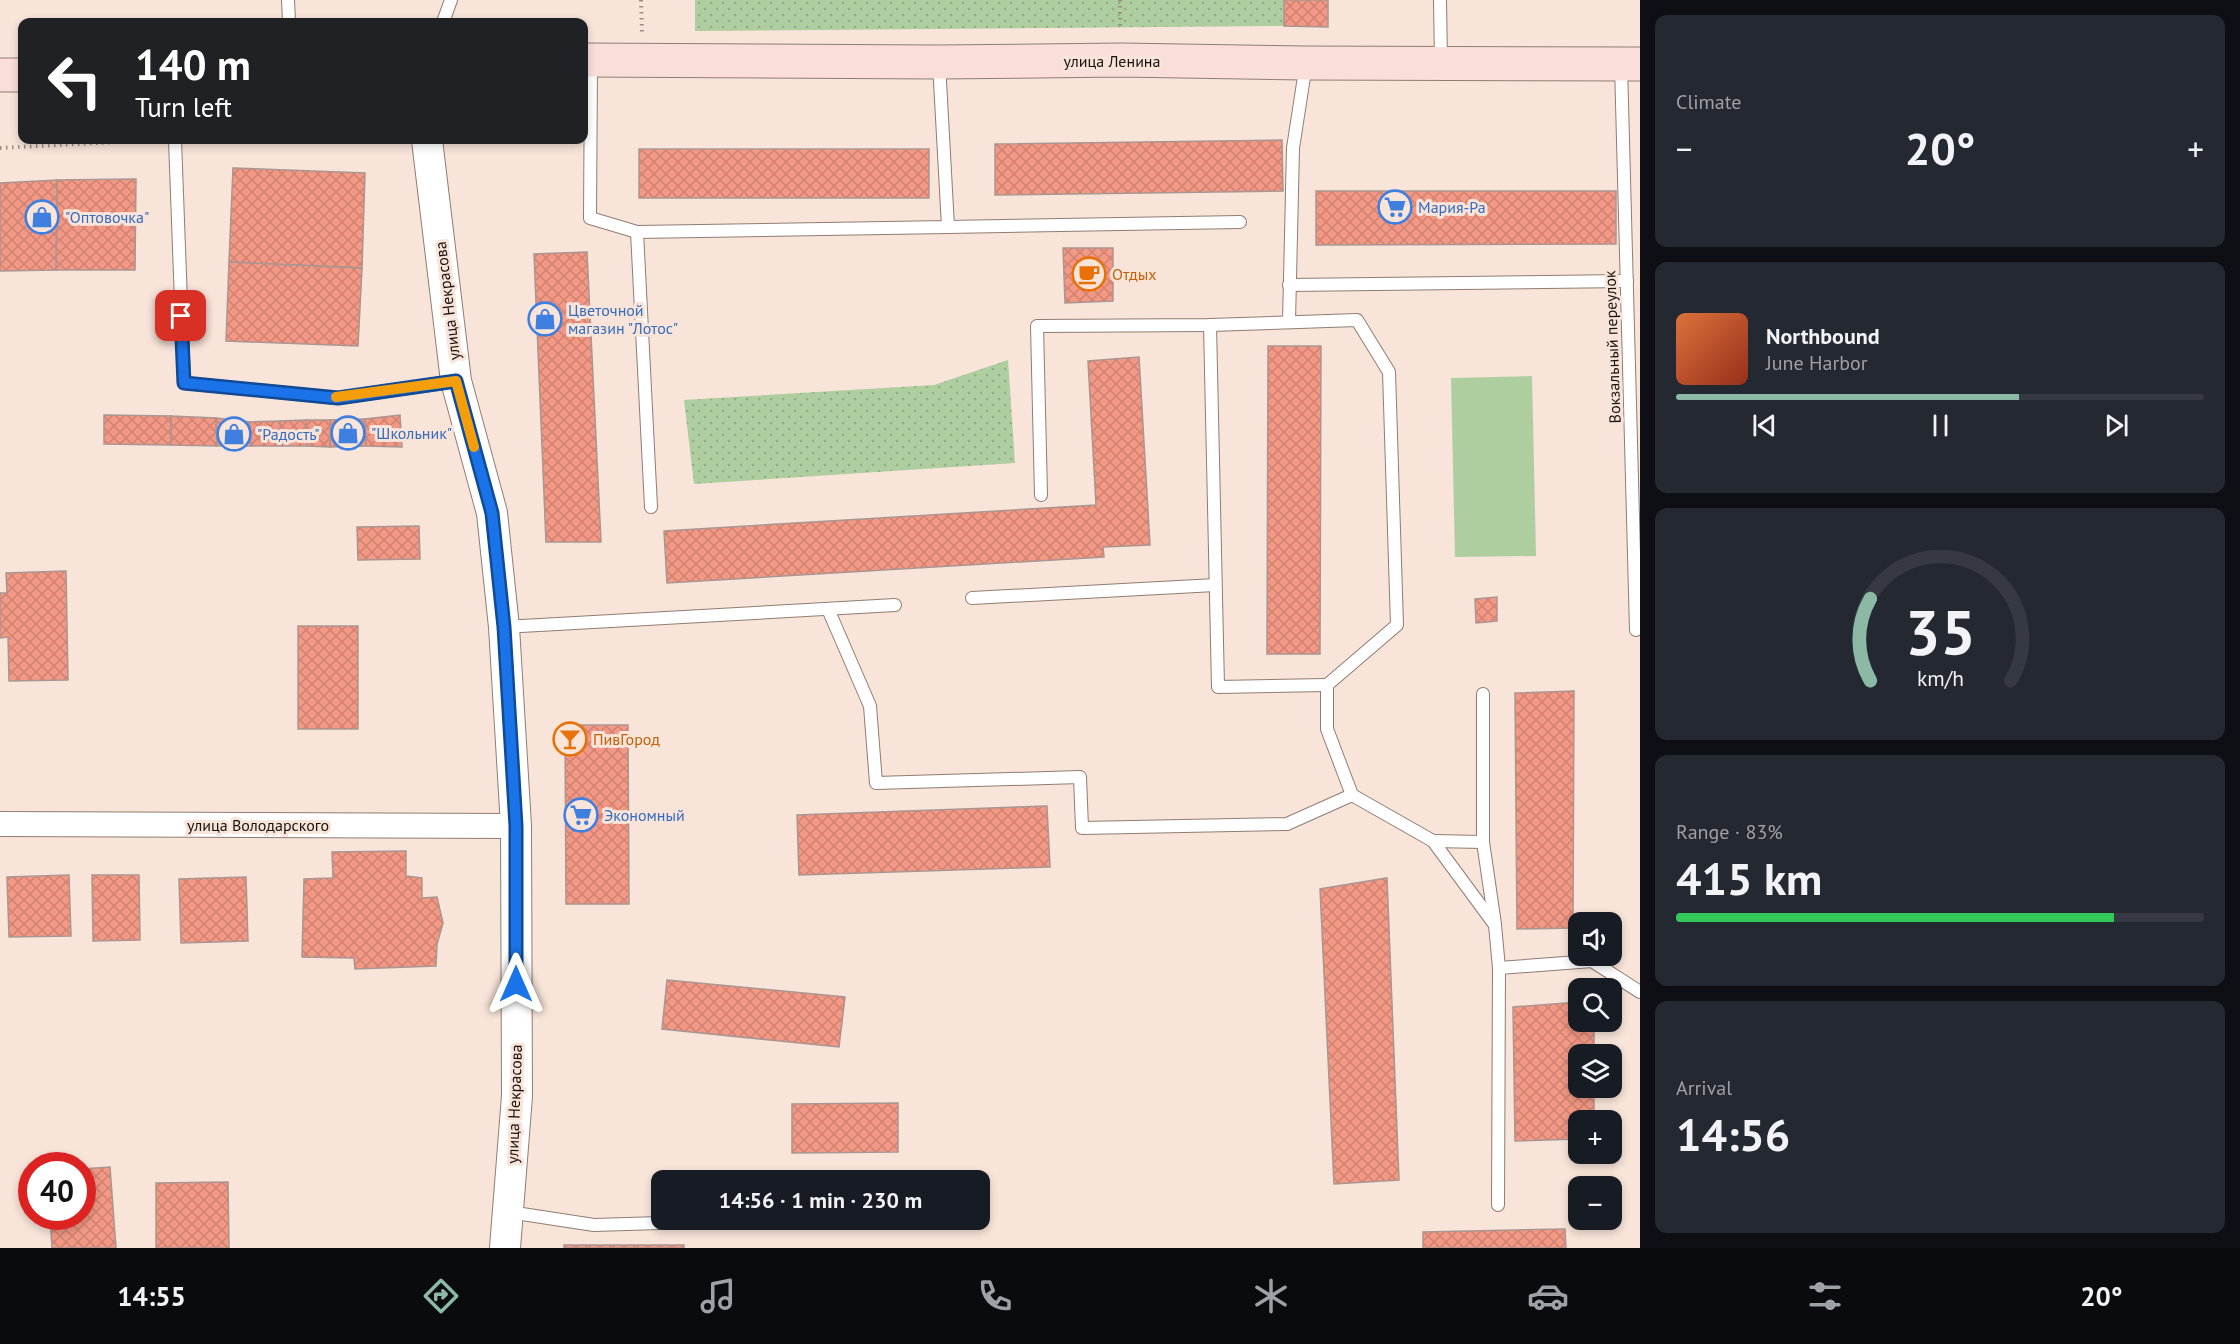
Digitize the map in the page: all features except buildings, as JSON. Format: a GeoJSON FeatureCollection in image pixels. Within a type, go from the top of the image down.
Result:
{"type":"FeatureCollection","features":[{"type":"Feature","properties":{"kind":"main road","name":"улица Ленина"},"geometry":{"type":"LineString","coordinates":[[588,60],[938,62],[1121,60],[1631,64]]}},
{"type":"Feature","properties":{"kind":"main road"},"geometry":{"type":"LineString","coordinates":[[0,75],[18,75]]}},
{"type":"Feature","properties":{"kind":"street","name":"улица Некрасова"},"geometry":{"type":"LineString","coordinates":[[427,144],[456,381],[492,513],[504,627],[516,826],[517,1096],[505,1248]]}},
{"type":"Feature","properties":{"kind":"street","name":"улица Володарского"},"geometry":{"type":"LineString","coordinates":[[0,825],[516,826]]}},
{"type":"Feature","properties":{"kind":"lane"},"geometry":{"type":"LineString","coordinates":[[288,0],[289,18]]}},
{"type":"Feature","properties":{"kind":"lane"},"geometry":{"type":"LineString","coordinates":[[444,18],[451,0]]}},
{"type":"Feature","properties":{"kind":"lane"},"geometry":{"type":"LineString","coordinates":[[1440,0],[1441,63]]}},
{"type":"Feature","properties":{"kind":"lane"},"geometry":{"type":"LineString","coordinates":[[938,62],[948,227]]}},
{"type":"Feature","properties":{"kind":"lane"},"geometry":{"type":"LineString","coordinates":[[1288,322],[1293,148],[1306,63]]}},
{"type":"Feature","properties":{"kind":"lane","name":"Вокзальный переулок"},"geometry":{"type":"LineString","coordinates":[[1631,64],[1627,281],[1636,630]]}},
{"type":"Feature","properties":{"kind":"lane"},"geometry":{"type":"LineString","coordinates":[[588,113],[590,218],[637,232],[1240,222]]}},
{"type":"Feature","properties":{"kind":"lane"},"geometry":{"type":"LineString","coordinates":[[175,144],[184,383],[338,398],[456,381]]}},
{"type":"Feature","properties":{"kind":"lane"},"geometry":{"type":"LineString","coordinates":[[637,232],[651,507]]}},
{"type":"Feature","properties":{"kind":"lane"},"geometry":{"type":"LineString","coordinates":[[1289,285],[1627,281]]}},
{"type":"Feature","properties":{"kind":"lane"},"geometry":{"type":"LineString","coordinates":[[1041,495],[1037,326],[1210,325],[1357,320],[1389,372],[1397,626],[1327,685],[1218,687],[1210,325]]}},
{"type":"Feature","properties":{"kind":"lane"},"geometry":{"type":"LineString","coordinates":[[972,598],[1215,585]]}},
{"type":"Feature","properties":{"kind":"lane"},"geometry":{"type":"LineString","coordinates":[[504,627],[895,605]]}},
{"type":"Feature","properties":{"kind":"lane"},"geometry":{"type":"LineString","coordinates":[[828,609],[870,706],[876,783],[1080,777],[1082,828],[1287,824],[1352,795]]}},
{"type":"Feature","properties":{"kind":"lane"},"geometry":{"type":"LineString","coordinates":[[1327,685],[1327,729],[1352,795],[1433,841],[1495,925]]}},
{"type":"Feature","properties":{"kind":"lane"},"geometry":{"type":"LineString","coordinates":[[1483,694],[1483,842],[1499,968],[1498,1205]]}},
{"type":"Feature","properties":{"kind":"lane"},"geometry":{"type":"LineString","coordinates":[[1433,841],[1483,842]]}},
{"type":"Feature","properties":{"kind":"lane"},"geometry":{"type":"LineString","coordinates":[[1499,968],[1592,961],[1640,993]]}},
{"type":"Feature","properties":{"kind":"lane"},"geometry":{"type":"LineString","coordinates":[[509,1212],[594,1225],[651,1222]]}},
{"type":"Feature","properties":{"kind":"path"},"geometry":{"type":"LineString","coordinates":[[0,148],[80,144]]}},
{"type":"Feature","properties":{"kind":"green space"},"geometry":{"type":"Polygon","coordinates":[[[695,0],[1284,0],[1284,26],[695,31],[695,0]]]}},
{"type":"Feature","properties":{"kind":"green space"},"geometry":{"type":"Polygon","coordinates":[[[1008,360],[1015,463],[694,484],[684,400],[934,385],[1008,360]]]}},
{"type":"Feature","properties":{"kind":"green space"},"geometry":{"type":"Polygon","coordinates":[[[1532,376],[1536,556],[1455,557],[1451,378],[1532,376]]]}},
{"type":"Feature","properties":{"kind":"slow traffic"},"geometry":{"type":"LineString","coordinates":[[336,397],[456,381],[474,447]]}},
{"type":"Feature","properties":{"kind":"place","name":"Мария-Ра"},"geometry":{"type":"Point","coordinates":[1395,207]}},
{"type":"Feature","properties":{"kind":"place","name":"\"Оптовочка\""},"geometry":{"type":"Point","coordinates":[42,217]}},
{"type":"Feature","properties":{"kind":"place","name":"Отдых"},"geometry":{"type":"Point","coordinates":[1089,274]}},
{"type":"Feature","properties":{"kind":"place","name":"Цветочной магазин \"Лотос\""},"geometry":{"type":"Point","coordinates":[545,319]}},
{"type":"Feature","properties":{"kind":"place","name":"\"Школьник\""},"geometry":{"type":"Point","coordinates":[348,433]}},
{"type":"Feature","properties":{"kind":"place","name":"\"Радость\""},"geometry":{"type":"Point","coordinates":[234,434]}},
{"type":"Feature","properties":{"kind":"place","name":"ПивГород"},"geometry":{"type":"Point","coordinates":[570,739]}},
{"type":"Feature","properties":{"kind":"place","name":"Экономный"},"geometry":{"type":"Point","coordinates":[581,815]}},
{"type":"Feature","properties":{"kind":"route"},"geometry":{"type":"LineString","coordinates":[[181,316],[184,383],[338,398],[456,381],[492,513],[504,627],[516,826],[516,984]]}}]}
